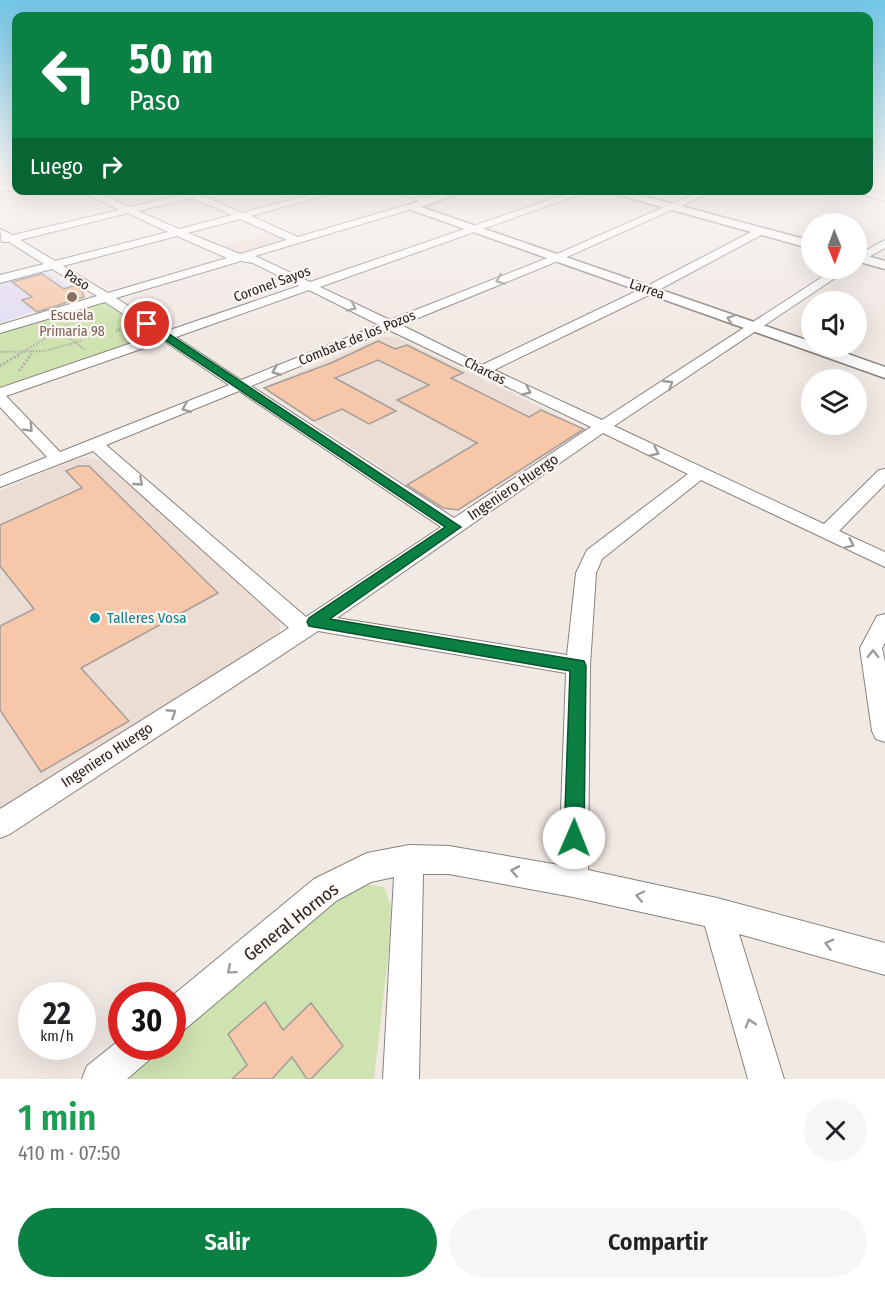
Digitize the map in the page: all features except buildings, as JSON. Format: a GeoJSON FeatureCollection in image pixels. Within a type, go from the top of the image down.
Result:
{"type":"FeatureCollection","features":[{"type":"Feature","properties":{"kind":"street"},"geometry":{"type":"LineString","coordinates":[[0,241],[44,230]]}},
{"type":"Feature","properties":{"kind":"street","name":"Charcas"},"geometry":{"type":"LineString","coordinates":[[176,230],[229,255],[255,260],[885,560]]}},
{"type":"Feature","properties":{"kind":"street"},"geometry":{"type":"LineString","coordinates":[[0,279],[186,230]]}},
{"type":"Feature","properties":{"kind":"street"},"geometry":{"type":"LineString","coordinates":[[274,230],[296,240]]}},
{"type":"Feature","properties":{"kind":"street"},"geometry":{"type":"LineString","coordinates":[[0,329],[329,230]]}},
{"type":"Feature","properties":{"kind":"street","name":"Coronel Sayos"},"geometry":{"type":"LineString","coordinates":[[0,393],[469,230]]}},
{"type":"Feature","properties":{"kind":"street","name":"Larrea"},"geometry":{"type":"LineString","coordinates":[[477,230],[885,373]]}},
{"type":"Feature","properties":{"kind":"street","name":"Combate de los Pozos"},"geometry":{"type":"LineString","coordinates":[[0,482],[554,259],[619,230]]}},
{"type":"Feature","properties":{"kind":"street"},"geometry":{"type":"LineString","coordinates":[[753,230],[801,242]]}},
{"type":"Feature","properties":{"kind":"street","name":"Paso"},"geometry":{"type":"LineString","coordinates":[[0,232],[167,337],[454,527]]}},
{"type":"Feature","properties":{"kind":"street"},"geometry":{"type":"LineString","coordinates":[[482,370],[649,290],[759,232]]}},
{"type":"Feature","properties":{"kind":"street"},"geometry":{"type":"LineString","coordinates":[[867,254],[885,243]]}},
{"type":"Feature","properties":{"kind":"street"},"geometry":{"type":"LineString","coordinates":[[867,261],[885,264]]}},
{"type":"Feature","properties":{"kind":"street","name":"Ingeniero Huergo"},"geometry":{"type":"LineString","coordinates":[[0,825],[309,625],[602,427],[828,279]]}},
{"type":"Feature","properties":{"kind":"street"},"geometry":{"type":"LineString","coordinates":[[0,398],[57,458]]}},
{"type":"Feature","properties":{"kind":"street"},"geometry":{"type":"LineString","coordinates":[[95,444],[309,625],[578,666]]}},
{"type":"Feature","properties":{"kind":"street"},"geometry":{"type":"LineString","coordinates":[[700,473],[594,555],[586,573],[578,666],[573,882],[717,914],[885,960]]}},
{"type":"Feature","properties":{"kind":"street"},"geometry":{"type":"LineString","coordinates":[[827,532],[885,474]]}},
{"type":"Feature","properties":{"kind":"street"},"geometry":{"type":"LineString","coordinates":[[885,622],[871,648],[885,730]]}},
{"type":"Feature","properties":{"kind":"street"},"geometry":{"type":"LineString","coordinates":[[401,1079],[409,859]]}},
{"type":"Feature","properties":{"kind":"street","name":"General Hornos"},"geometry":{"type":"LineString","coordinates":[[186,1006],[325,890],[367,868],[409,859],[450,860],[573,882]]}},
{"type":"Feature","properties":{"kind":"street"},"geometry":{"type":"LineString","coordinates":[[717,914],[766,1079]]}},
{"type":"Feature","properties":{"kind":"street"},"geometry":{"type":"LineString","coordinates":[[100,1079],[123,1060]]}},
{"type":"Feature","properties":{"kind":"path"},"geometry":{"type":"LineString","coordinates":[[0,366],[78,319]]}},
{"type":"Feature","properties":{"kind":"path"},"geometry":{"type":"LineString","coordinates":[[59,330],[90,353]]}},
{"type":"Feature","properties":{"kind":"path"},"geometry":{"type":"LineString","coordinates":[[0,352],[32,352],[81,341]]}},
{"type":"Feature","properties":{"kind":"path"},"geometry":{"type":"LineString","coordinates":[[13,380],[39,342]]}},
{"type":"Feature","properties":{"kind":"shaded area"},"geometry":{"type":"Polygon","coordinates":[[[274,233],[288,240],[239,254],[222,247],[274,233]]]}},
{"type":"Feature","properties":{"kind":"shaded area"},"geometry":{"type":"Polygon","coordinates":[[[48,273],[84,296],[0,322],[0,284],[48,273]]]}},
{"type":"Feature","properties":{"kind":"shaded area"},"geometry":{"type":"Polygon","coordinates":[[[382,337],[396,337],[579,426],[581,432],[458,510],[442,508],[268,392],[271,384],[382,337]]]}},
{"type":"Feature","properties":{"kind":"shaded area","name":"Talleres Vosa"},"geometry":{"type":"Polygon","coordinates":[[[88,457],[104,461],[274,613],[279,620],[280,631],[275,640],[0,809],[0,491],[76,459],[88,457]]]}},
{"type":"Feature","properties":{"kind":"green space"},"geometry":{"type":"Polygon","coordinates":[[[99,302],[105,303],[154,334],[154,338],[0,390],[0,331],[99,302]]]}},
{"type":"Feature","properties":{"kind":"green space"},"geometry":{"type":"Polygon","coordinates":[[[347,886],[384,887],[391,906],[389,948],[374,1079],[311,1079],[343,1046],[311,1003],[283,1030],[228,1034],[247,1065],[232,1079],[125,1079],[147,1060],[186,1060],[186,1027],[347,886]]]}},
{"type":"Feature","properties":{"kind":"green space"},"geometry":{"type":"Polygon","coordinates":[[[292,1057],[307,1079],[272,1079],[292,1057]]]}},
{"type":"Feature","properties":{"kind":"place","name":"Escuela Primaria 98"},"geometry":{"type":"Point","coordinates":[72,297]}},
{"type":"Feature","properties":{"kind":"place","name":"Talleres Vosa"},"geometry":{"type":"Point","coordinates":[95,618]}},
{"type":"Feature","properties":{"kind":"route"},"geometry":{"type":"LineString","coordinates":[[147,324],[454,527],[315,622],[578,666],[574,838]]}}]}
